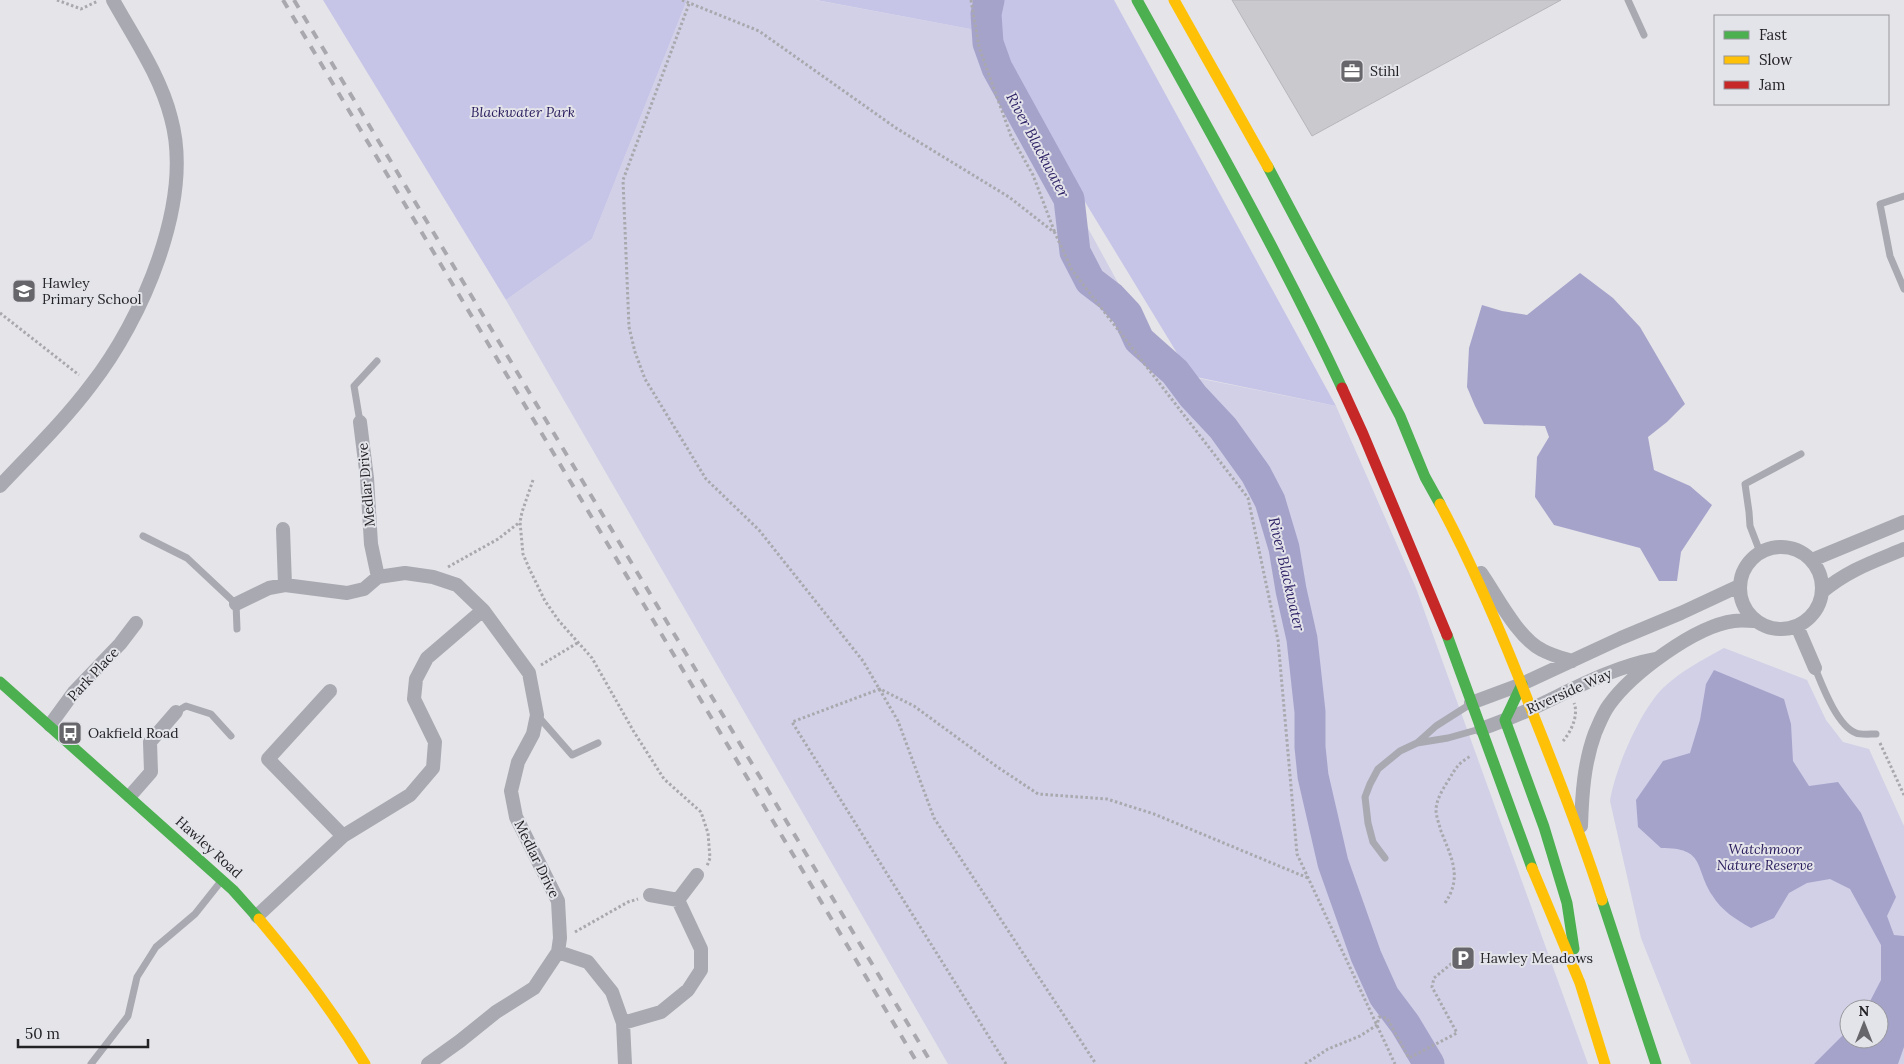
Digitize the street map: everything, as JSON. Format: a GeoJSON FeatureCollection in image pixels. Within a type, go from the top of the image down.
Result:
{"type":"FeatureCollection","features":[{"type":"Feature","properties":{"kind":"main road"},"geometry":{"type":"LineString","coordinates":[[1137,0],[1259,221],[1306,312],[1363,434],[1453,650],[1522,843],[1580,983],[1606,1064]]}},
{"type":"Feature","properties":{"kind":"main road"},"geometry":{"type":"LineString","coordinates":[[1174,0],[1224,86],[1289,205],[1400,416],[1425,477],[1456,534],[1522,684],[1581,836],[1656,1064]]}},
{"type":"Feature","properties":{"kind":"main road","name":"Hawley Road"},"geometry":{"type":"LineString","coordinates":[[0,682],[130,796],[222,880],[257,916],[304,974],[348,1036],[365,1064]]}},
{"type":"Feature","properties":{"kind":"main road"},"geometry":{"type":"LineString","coordinates":[[1522,684],[1506,720],[1567,903],[1580,983]]}},
{"type":"Feature","properties":{"kind":"street"},"geometry":{"type":"LineString","coordinates":[[0,486],[92,384],[126,331],[153,274],[168,232],[175,197],[178,155],[172,118],[157,78],[113,0]]}},
{"type":"Feature","properties":{"kind":"street","name":"Medlar Drive"},"geometry":{"type":"LineString","coordinates":[[360,422],[367,478],[371,544],[378,577]]}},
{"type":"Feature","properties":{"kind":"street"},"geometry":{"type":"LineString","coordinates":[[1812,560],[1904,522]]}},
{"type":"Feature","properties":{"kind":"street"},"geometry":{"type":"LineString","coordinates":[[283,529],[286,585]]}},
{"type":"Feature","properties":{"kind":"street","name":"Riverside Way"},"geometry":{"type":"LineString","coordinates":[[1456,534],[1524,635],[1541,649],[1572,661]]}},
{"type":"Feature","properties":{"kind":"street"},"geometry":{"type":"LineString","coordinates":[[1756,621],[1742,603],[1740,586],[1743,571],[1750,560],[1760,552],[1779,546],[1804,553],[1812,560],[1821,575],[1822,592],[1820,601],[1813,614],[1797,626],[1815,668]]}},
{"type":"Feature","properties":{"kind":"street"},"geometry":{"type":"LineString","coordinates":[[1822,592],[1838,579],[1857,568],[1904,549]]}},
{"type":"Feature","properties":{"kind":"street","name":"Medlar Drive"},"geometry":{"type":"LineString","coordinates":[[236,604],[269,588],[286,585],[346,593],[364,589],[378,577],[405,573],[433,577],[457,585],[483,610],[528,673],[537,715],[533,734],[518,762],[511,791],[516,817],[558,901],[560,938],[558,952],[534,988],[496,1012],[428,1064]]}},
{"type":"Feature","properties":{"kind":"street","name":"Riverside Way"},"geometry":{"type":"LineString","coordinates":[[1471,704],[1522,684],[1740,586]]}},
{"type":"Feature","properties":{"kind":"street"},"geometry":{"type":"LineString","coordinates":[[257,916],[342,836],[410,795],[433,768],[434,742],[414,698],[416,679],[428,658],[483,610]]}},
{"type":"Feature","properties":{"kind":"street","name":"Riverside Way"},"geometry":{"type":"LineString","coordinates":[[1581,836],[1583,778],[1596,732],[1609,706],[1634,679],[1659,658],[1693,636],[1717,625],[1734,621],[1756,621],[1769,627],[1786,629],[1797,626]]}},
{"type":"Feature","properties":{"kind":"street","name":"Park Place"},"geometry":{"type":"LineString","coordinates":[[50,725],[74,692],[120,644],[136,623]]}},
{"type":"Feature","properties":{"kind":"street","name":"Riverside Way"},"geometry":{"type":"LineString","coordinates":[[1481,729],[1506,720],[1617,670],[1639,662],[1659,658]]}},
{"type":"Feature","properties":{"kind":"street"},"geometry":{"type":"LineString","coordinates":[[330,691],[268,759],[342,836]]}},
{"type":"Feature","properties":{"kind":"street"},"geometry":{"type":"LineString","coordinates":[[130,796],[151,772],[150,742],[176,712]]}},
{"type":"Feature","properties":{"kind":"street"},"geometry":{"type":"LineString","coordinates":[[678,900],[697,874]]}},
{"type":"Feature","properties":{"kind":"street"},"geometry":{"type":"LineString","coordinates":[[650,895],[678,900]]}},
{"type":"Feature","properties":{"kind":"street"},"geometry":{"type":"LineString","coordinates":[[623,1023],[661,1012],[688,990],[701,970],[701,949],[678,900]]}},
{"type":"Feature","properties":{"kind":"street"},"geometry":{"type":"LineString","coordinates":[[558,952],[588,962],[612,992],[623,1023],[625,1064]]}},
{"type":"Feature","properties":{"kind":"lane"},"geometry":{"type":"LineString","coordinates":[[1628,0],[1644,35]]}},
{"type":"Feature","properties":{"kind":"lane"},"geometry":{"type":"LineString","coordinates":[[1188,9],[1224,86]]}},
{"type":"Feature","properties":{"kind":"lane"},"geometry":{"type":"LineString","coordinates":[[1904,196],[1880,204],[1890,256],[1904,289]]}},
{"type":"Feature","properties":{"kind":"lane"},"geometry":{"type":"LineString","coordinates":[[360,422],[354,386],[378,361]]}},
{"type":"Feature","properties":{"kind":"lane"},"geometry":{"type":"LineString","coordinates":[[1760,552],[1750,526],[1745,484],[1801,454]]}},
{"type":"Feature","properties":{"kind":"lane"},"geometry":{"type":"LineString","coordinates":[[143,536],[187,558],[236,604],[238,629]]}},
{"type":"Feature","properties":{"kind":"lane"},"geometry":{"type":"LineString","coordinates":[[1815,668],[1826,695],[1842,722],[1856,733],[1876,734]]}},
{"type":"Feature","properties":{"kind":"lane"},"geometry":{"type":"LineString","coordinates":[[1417,743],[1436,726],[1471,704]]}},
{"type":"Feature","properties":{"kind":"lane"},"geometry":{"type":"LineString","coordinates":[[176,712],[186,706],[210,714],[231,736]]}},
{"type":"Feature","properties":{"kind":"lane"},"geometry":{"type":"LineString","coordinates":[[537,715],[572,755],[598,743]]}},
{"type":"Feature","properties":{"kind":"lane"},"geometry":{"type":"LineString","coordinates":[[1384,858],[1373,842],[1365,796],[1378,769],[1400,751],[1417,743],[1448,738],[1481,729]]}},
{"type":"Feature","properties":{"kind":"lane"},"geometry":{"type":"LineString","coordinates":[[91,1064],[128,1016],[137,978],[156,947],[196,914],[222,880]]}},
{"type":"Feature","properties":{"kind":"path"},"geometry":{"type":"LineString","coordinates":[[57,0],[81,10],[100,0]]}},
{"type":"Feature","properties":{"kind":"path"},"geometry":{"type":"LineString","coordinates":[[682,0],[759,31],[896,128],[1009,197],[1055,233]]}},
{"type":"Feature","properties":{"kind":"path"},"geometry":{"type":"LineString","coordinates":[[971,0],[979,47],[1011,136],[1033,175],[1055,233],[1072,270],[1248,498],[1278,640],[1297,854],[1394,1064]]}},
{"type":"Feature","properties":{"kind":"path"},"geometry":{"type":"LineString","coordinates":[[690,4],[623,180],[629,327],[635,352],[646,380],[706,480],[759,530],[863,661],[898,721],[934,818],[1096,1064]]}},
{"type":"Feature","properties":{"kind":"path"},"geometry":{"type":"LineString","coordinates":[[0,313],[92,384]]}},
{"type":"Feature","properties":{"kind":"path"},"geometry":{"type":"LineString","coordinates":[[533,480],[520,522],[523,554],[545,600],[559,621],[592,658],[634,732],[664,779],[702,812],[708,833],[710,858],[705,872],[697,874]]}},
{"type":"Feature","properties":{"kind":"path"},"geometry":{"type":"LineString","coordinates":[[433,577],[498,539],[520,522]]}},
{"type":"Feature","properties":{"kind":"path"},"geometry":{"type":"LineString","coordinates":[[528,673],[579,642]]}},
{"type":"Feature","properties":{"kind":"path"},"geometry":{"type":"LineString","coordinates":[[1006,1064],[792,722],[880,689],[914,706],[1038,794],[1106,799],[1154,814],[1309,879]]}},
{"type":"Feature","properties":{"kind":"path"},"geometry":{"type":"LineString","coordinates":[[1564,740],[1574,723],[1576,707]]}},
{"type":"Feature","properties":{"kind":"path"},"geometry":{"type":"LineString","coordinates":[[1876,734],[1904,795]]}},
{"type":"Feature","properties":{"kind":"path"},"geometry":{"type":"LineString","coordinates":[[1445,903],[1452,893],[1456,876],[1453,862],[1437,820],[1436,809],[1438,800],[1461,761],[1477,754]]}},
{"type":"Feature","properties":{"kind":"path"},"geometry":{"type":"LineString","coordinates":[[560,938],[628,902],[650,895]]}},
{"type":"Feature","properties":{"kind":"path"},"geometry":{"type":"LineString","coordinates":[[1305,1064],[1328,1049],[1360,1036],[1376,1025],[1379,1017],[1387,1018],[1409,1058],[1457,1033],[1432,987],[1434,978],[1451,964],[1464,958]]}},
{"type":"Feature","properties":{"kind":"green space","name":"Blackwater Park"},"geometry":{"type":"Polygon","coordinates":[[[323,0],[687,0],[592,239],[506,300],[323,0]]]}},
{"type":"Feature","properties":{"kind":"green space","name":"Hawley Meadows"},"geometry":{"type":"Polygon","coordinates":[[[687,0],[815,0],[981,31],[1167,372],[1336,406],[1416,588],[1588,1064],[948,1064],[506,300],[592,239],[687,0]]]}},
{"type":"Feature","properties":{"kind":"green space"},"geometry":{"type":"Polygon","coordinates":[[[816,0],[1114,0],[1336,406],[1191,376],[981,31],[816,0]]]}},
{"type":"Feature","properties":{"kind":"green space","name":"Watchmoor Nature Reserve"},"geometry":{"type":"Polygon","coordinates":[[[1724,648],[1807,680],[1826,720],[1843,742],[1869,749],[1904,826],[1904,1064],[1691,1064],[1641,938],[1610,801],[1617,773],[1637,725],[1654,698],[1663,688],[1692,666],[1724,648]]]}},
{"type":"Feature","properties":{"kind":"shaded area"},"geometry":{"type":"Polygon","coordinates":[[[1580,273],[1613,298],[1640,327],[1685,404],[1648,437],[1654,470],[1690,486],[1712,505],[1681,552],[1677,581],[1659,581],[1640,548],[1554,525],[1535,497],[1537,457],[1549,437],[1545,426],[1484,424],[1467,387],[1469,348],[1482,305],[1502,311],[1527,315],[1580,273]]]}},
{"type":"Feature","properties":{"kind":"shaded area"},"geometry":{"type":"Polygon","coordinates":[[[1714,670],[1784,699],[1791,724],[1793,761],[1809,786],[1838,782],[1861,813],[1896,897],[1887,916],[1894,935],[1904,936],[1904,1047],[1898,1064],[1814,1064],[1839,1039],[1839,1049],[1889,1049],[1889,999],[1871,999],[1881,980],[1881,945],[1850,889],[1830,879],[1807,883],[1789,893],[1774,918],[1751,928],[1720,906],[1706,885],[1697,861],[1692,855],[1685,851],[1661,848],[1638,827],[1636,800],[1663,761],[1690,753],[1700,720],[1706,684],[1714,670]]]}},
{"type":"Feature","properties":{"kind":"building","name":"Stihl"},"geometry":{"type":"Polygon","coordinates":[[[1232,0],[1561,0],[1312,136],[1232,0]]]}},
{"type":"Feature","properties":{"kind":"waterway","name":"River Blackwater"},"geometry":{"type":"LineString","coordinates":[[989,0],[986,14],[988,43],[997,68],[1069,199],[1075,252],[1090,281],[1111,297],[1127,314],[1139,340],[1175,372],[1193,396],[1223,428],[1256,474],[1270,501],[1284,548],[1302,639],[1310,712],[1310,747],[1313,776],[1333,863],[1366,956],[1384,996],[1405,1024],[1429,1064]]}},
{"type":"Feature","properties":{"kind":"railway"},"geometry":{"type":"LineString","coordinates":[[283,0],[918,1064]]}},
{"type":"Feature","properties":{"kind":"railway"},"geometry":{"type":"LineString","coordinates":[[294,0],[932,1064]]}},
{"type":"Feature","properties":{"kind":"traffic: fast"},"geometry":{"type":"LineString","coordinates":[[1137,0],[1269,241],[1342,388]]}},
{"type":"Feature","properties":{"kind":"traffic: fast"},"geometry":{"type":"LineString","coordinates":[[1268,167],[1400,416],[1425,477],[1440,504]]}},
{"type":"Feature","properties":{"kind":"traffic: fast"},"geometry":{"type":"LineString","coordinates":[[1447,635],[1532,868]]}},
{"type":"Feature","properties":{"kind":"traffic: fast"},"geometry":{"type":"LineString","coordinates":[[0,682],[233,890],[259,919]]}},
{"type":"Feature","properties":{"kind":"traffic: fast"},"geometry":{"type":"LineString","coordinates":[[1522,684],[1505,720],[1544,827],[1567,903],[1574,949]]}},
{"type":"Feature","properties":{"kind":"traffic: fast"},"geometry":{"type":"LineString","coordinates":[[1602,900],[1656,1064]]}},
{"type":"Feature","properties":{"kind":"traffic: slow"},"geometry":{"type":"LineString","coordinates":[[1174,0],[1268,167]]}},
{"type":"Feature","properties":{"kind":"traffic: slow"},"geometry":{"type":"LineString","coordinates":[[1440,504],[1479,583],[1514,664],[1570,809],[1602,900]]}},
{"type":"Feature","properties":{"kind":"traffic: slow"},"geometry":{"type":"LineString","coordinates":[[1532,868],[1580,983],[1605,1064]]}},
{"type":"Feature","properties":{"kind":"traffic: slow"},"geometry":{"type":"LineString","coordinates":[[259,919],[315,990],[365,1064]]}},
{"type":"Feature","properties":{"kind":"traffic: jam"},"geometry":{"type":"LineString","coordinates":[[1342,388],[1447,635]]}},
{"type":"Feature","properties":{"kind":"place","name":"Stihl"},"geometry":{"type":"Point","coordinates":[1352,71]}},
{"type":"Feature","properties":{"kind":"place","name":"Hawley Primary School"},"geometry":{"type":"Point","coordinates":[24,291]}},
{"type":"Feature","properties":{"kind":"place","name":"Oakfield Road"},"geometry":{"type":"Point","coordinates":[70,733]}},
{"type":"Feature","properties":{"kind":"place","name":"Hawley Meadows"},"geometry":{"type":"Point","coordinates":[1463,958]}}]}
